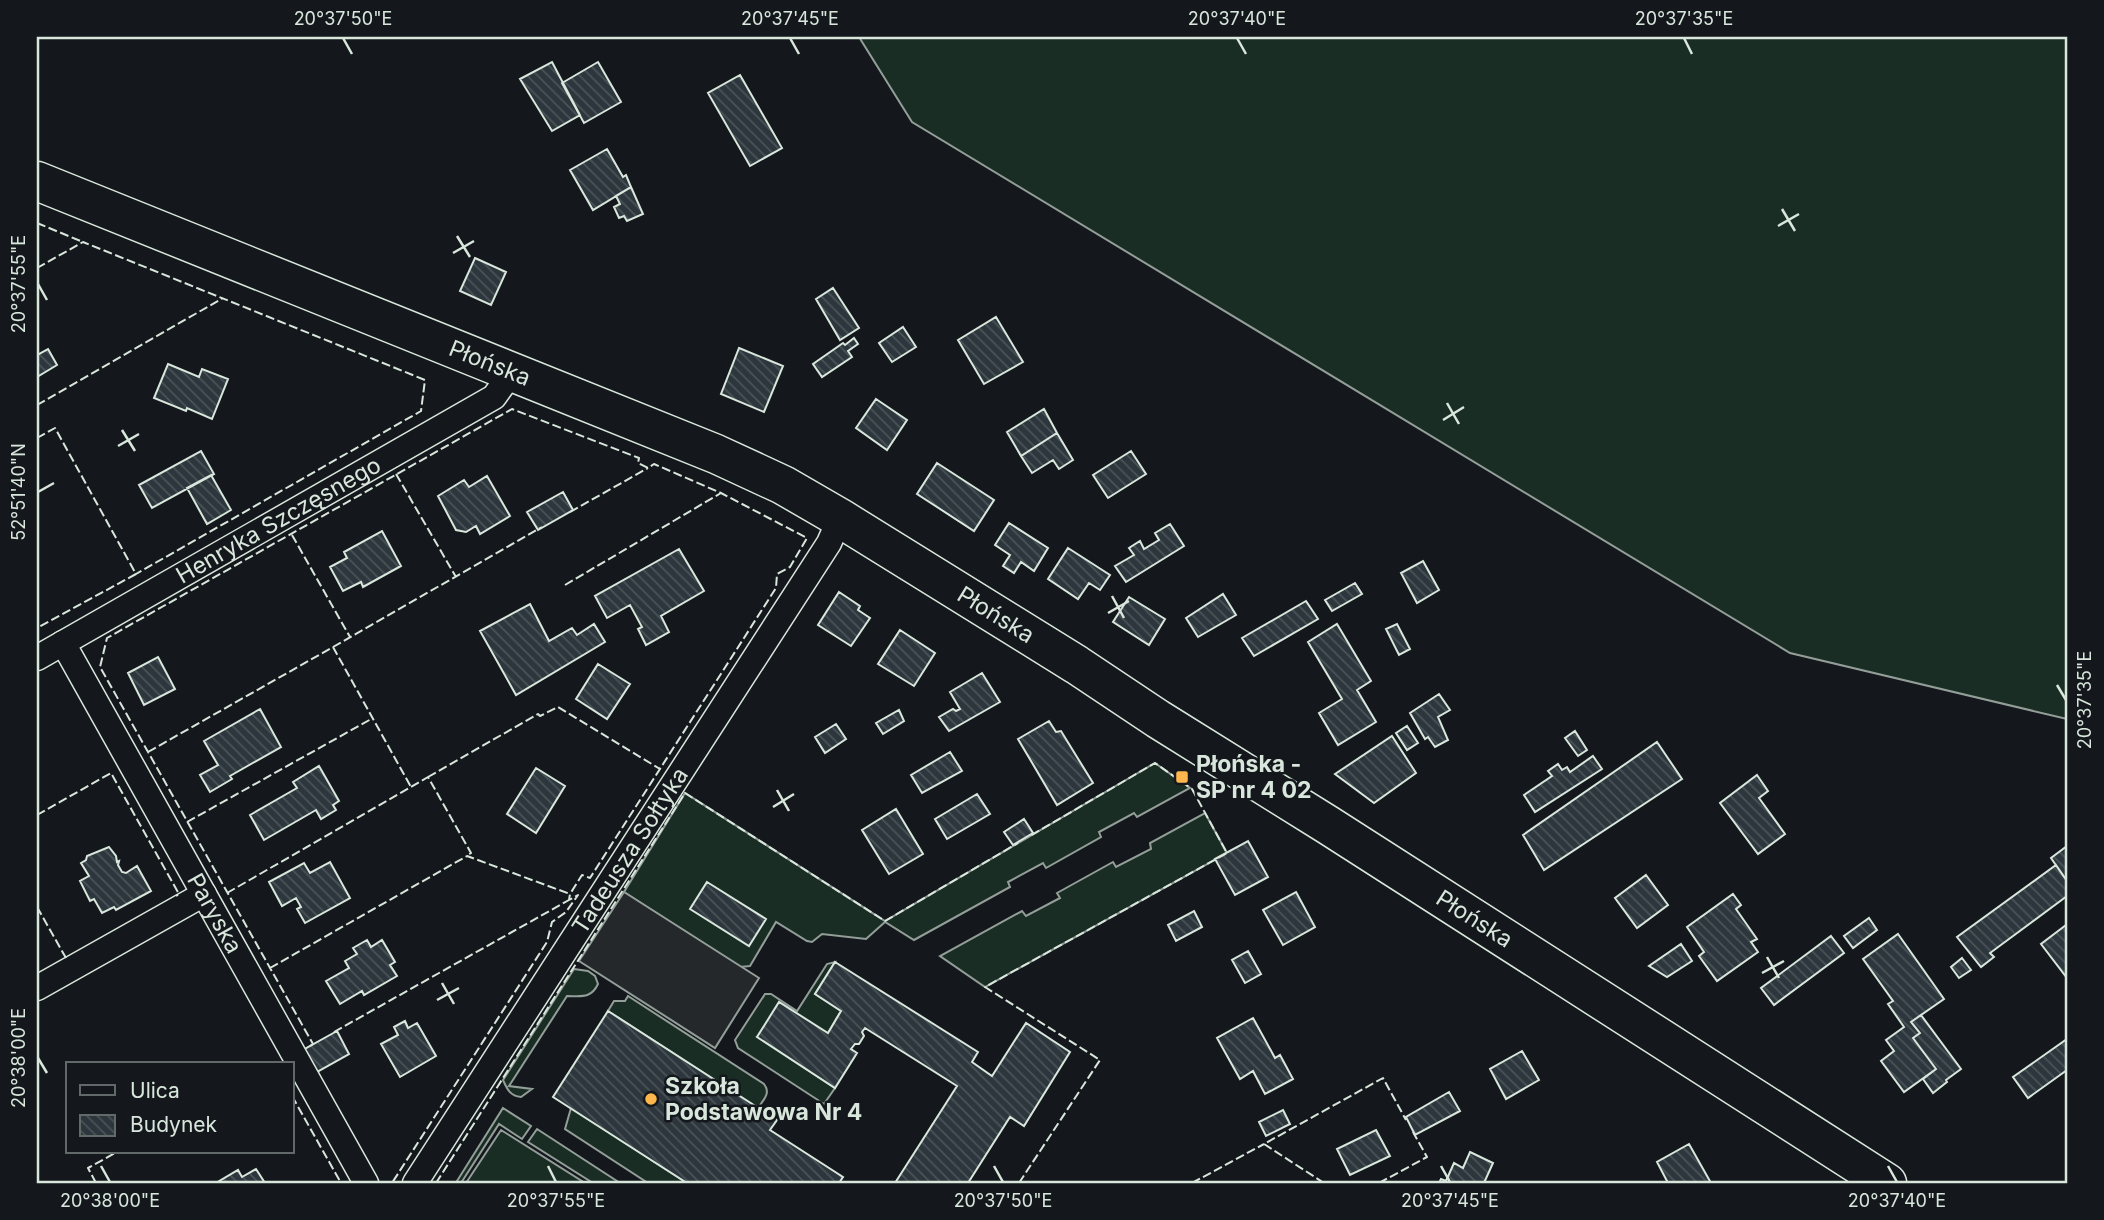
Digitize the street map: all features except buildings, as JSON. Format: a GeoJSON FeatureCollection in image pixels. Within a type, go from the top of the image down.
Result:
{"type":"FeatureCollection","features":[{"type":"Feature","properties":{"kind":"main road","name":"Płońska"},"geometry":{"type":"LineString","coordinates":[[37,181],[716,454],[783,485],[1077,665],[1887,1183]]}},
{"type":"Feature","properties":{"kind":"street","name":"Henryka Szczęsnego"},"geometry":{"type":"LineString","coordinates":[[37,658],[494,397],[512,372]]}},
{"type":"Feature","properties":{"kind":"street","name":"Tadeusza Sołtyka"},"geometry":{"type":"LineString","coordinates":[[415,1183],[829,543],[840,518]]}},
{"type":"Feature","properties":{"kind":"street","name":"Paryska"},"geometry":{"type":"LineString","coordinates":[[63,643],[366,1183]]}},
{"type":"Feature","properties":{"kind":"street"},"geometry":{"type":"LineString","coordinates":[[37,988],[204,894]]}},
{"type":"Feature","properties":{"kind":"green space"},"geometry":{"type":"Polygon","coordinates":[[[859,37],[2067,37],[2067,719],[1790,653],[912,122],[859,37]]]}},
{"type":"Feature","properties":{"kind":"green space"},"geometry":{"type":"Polygon","coordinates":[[[1155,763],[1190,788],[1137,817],[1134,813],[1099,832],[1101,837],[1046,868],[1043,863],[1008,882],[1010,887],[914,940],[885,922],[866,939],[822,934],[812,942],[776,922],[750,966],[740,967],[624,892],[685,793],[885,921],[1155,763]]]}},
{"type":"Feature","properties":{"kind":"green space"},"geometry":{"type":"Polygon","coordinates":[[[1205,813],[1227,853],[985,987],[940,956],[1022,911],[1026,916],[1060,898],[1057,893],[1113,862],[1116,867],[1151,849],[1150,843],[1205,813]]]}},
{"type":"Feature","properties":{"kind":"green space"},"geometry":{"type":"Polygon","coordinates":[[[835,962],[815,994],[841,1011],[828,1033],[758,1037],[835,1088],[824,1104],[738,1048],[735,1040],[765,994],[771,994],[797,1011],[827,964],[835,962]]]}},
{"type":"Feature","properties":{"kind":"green space"},"geometry":{"type":"Polygon","coordinates":[[[574,969],[588,971],[595,976],[598,984],[589,994],[567,996],[509,1086],[532,1089],[521,1097],[514,1095],[503,1080],[574,969]]]}},
{"type":"Feature","properties":{"kind":"green space"},"geometry":{"type":"Polygon","coordinates":[[[628,996],[764,1084],[767,1093],[758,1108],[608,1011],[614,1001],[625,1001],[628,996]]]}},
{"type":"Feature","properties":{"kind":"green space"},"geometry":{"type":"Polygon","coordinates":[[[503,1108],[531,1126],[522,1139],[499,1124],[461,1183],[457,1181],[503,1108]]]}},
{"type":"Feature","properties":{"kind":"green space"},"geometry":{"type":"Polygon","coordinates":[[[571,1108],[687,1183],[648,1183],[565,1129],[571,1108]]]}},
{"type":"Feature","properties":{"kind":"green space"},"geometry":{"type":"Polygon","coordinates":[[[537,1129],[620,1183],[593,1183],[528,1142],[537,1129]]]}},
{"type":"Feature","properties":{"kind":"green space"},"geometry":{"type":"Polygon","coordinates":[[[501,1130],[585,1183],[466,1183],[501,1130]]]}},
{"type":"Feature","properties":{"kind":"shaded area"},"geometry":{"type":"Polygon","coordinates":[[[624,892],[759,978],[715,1048],[579,961],[624,892]]]}},
{"type":"Feature","properties":{"kind":"fence"},"geometry":{"type":"LineString","coordinates":[[37,223],[83,242]]}},
{"type":"Feature","properties":{"kind":"fence"},"geometry":{"type":"LineString","coordinates":[[37,268],[83,242],[425,380],[421,411],[136,574]]}},
{"type":"Feature","properties":{"kind":"fence"},"geometry":{"type":"LineString","coordinates":[[37,405],[223,298]]}},
{"type":"Feature","properties":{"kind":"fence"},"geometry":{"type":"LineString","coordinates":[[310,1046],[313,1044],[100,667],[107,638],[512,409],[639,458],[638,463],[648,468],[654,464],[721,493],[807,538],[790,567],[777,574],[776,588],[590,878],[582,875],[569,900],[578,895],[566,912],[552,922],[547,942],[392,1183]]}},
{"type":"Feature","properties":{"kind":"fence"},"geometry":{"type":"LineString","coordinates":[[37,438],[55,428],[136,574],[37,628]]}},
{"type":"Feature","properties":{"kind":"fence"},"geometry":{"type":"LineString","coordinates":[[570,512],[648,468]]}},
{"type":"Feature","properties":{"kind":"fence"},"geometry":{"type":"LineString","coordinates":[[396,474],[456,577]]}},
{"type":"Feature","properties":{"kind":"fence"},"geometry":{"type":"LineString","coordinates":[[565,585],[721,493]]}},
{"type":"Feature","properties":{"kind":"fence"},"geometry":{"type":"LineString","coordinates":[[333,647],[542,527]]}},
{"type":"Feature","properties":{"kind":"fence"},"geometry":{"type":"LineString","coordinates":[[292,535],[350,637]]}},
{"type":"Feature","properties":{"kind":"fence"},"geometry":{"type":"LineString","coordinates":[[148,752],[333,647],[411,787]]}},
{"type":"Feature","properties":{"kind":"fence"},"geometry":{"type":"LineString","coordinates":[[428,777],[538,714],[540,716],[558,707],[660,769]]}},
{"type":"Feature","properties":{"kind":"fence"},"geometry":{"type":"LineString","coordinates":[[187,822],[373,718]]}},
{"type":"Feature","properties":{"kind":"fence"},"geometry":{"type":"LineString","coordinates":[[1019,1183],[1100,1060],[985,987],[1227,853],[1192,789],[1155,763],[1030,836]]}},
{"type":"Feature","properties":{"kind":"fence"},"geometry":{"type":"LineString","coordinates":[[37,815],[111,773],[179,894],[176,896]]}},
{"type":"Feature","properties":{"kind":"fence"},"geometry":{"type":"LineString","coordinates":[[227,893],[428,777],[471,853],[467,856]]}},
{"type":"Feature","properties":{"kind":"fence"},"geometry":{"type":"LineString","coordinates":[[436,1183],[685,793],[885,921],[1018,843]]}},
{"type":"Feature","properties":{"kind":"fence"},"geometry":{"type":"LineString","coordinates":[[270,968],[467,856],[570,894]]}},
{"type":"Feature","properties":{"kind":"fence"},"geometry":{"type":"LineString","coordinates":[[334,1032],[569,900]]}},
{"type":"Feature","properties":{"kind":"fence"},"geometry":{"type":"LineString","coordinates":[[37,907],[66,958]]}},
{"type":"Feature","properties":{"kind":"fence"},"geometry":{"type":"LineString","coordinates":[[1324,1183],[1264,1144],[1383,1078],[1406,1120]]}},
{"type":"Feature","properties":{"kind":"fence"},"geometry":{"type":"LineString","coordinates":[[294,1100],[341,1183]]}},
{"type":"Feature","properties":{"kind":"fence"},"geometry":{"type":"LineString","coordinates":[[1379,1183],[1427,1157],[1413,1132]]}},
{"type":"Feature","properties":{"kind":"fence"},"geometry":{"type":"LineString","coordinates":[[1192,1183],[1264,1144]]}},
{"type":"Feature","properties":{"kind":"fence"},"geometry":{"type":"LineString","coordinates":[[96,1183],[88,1168],[113,1154]]}},
{"type":"Feature","properties":{"kind":"place","name":"Płońska - SP nr 4 02"},"geometry":{"type":"Point","coordinates":[1182,777]}},
{"type":"Feature","properties":{"kind":"place","name":"Szkoła Podstawowa Nr 4"},"geometry":{"type":"Point","coordinates":[651,1099]}}]}
